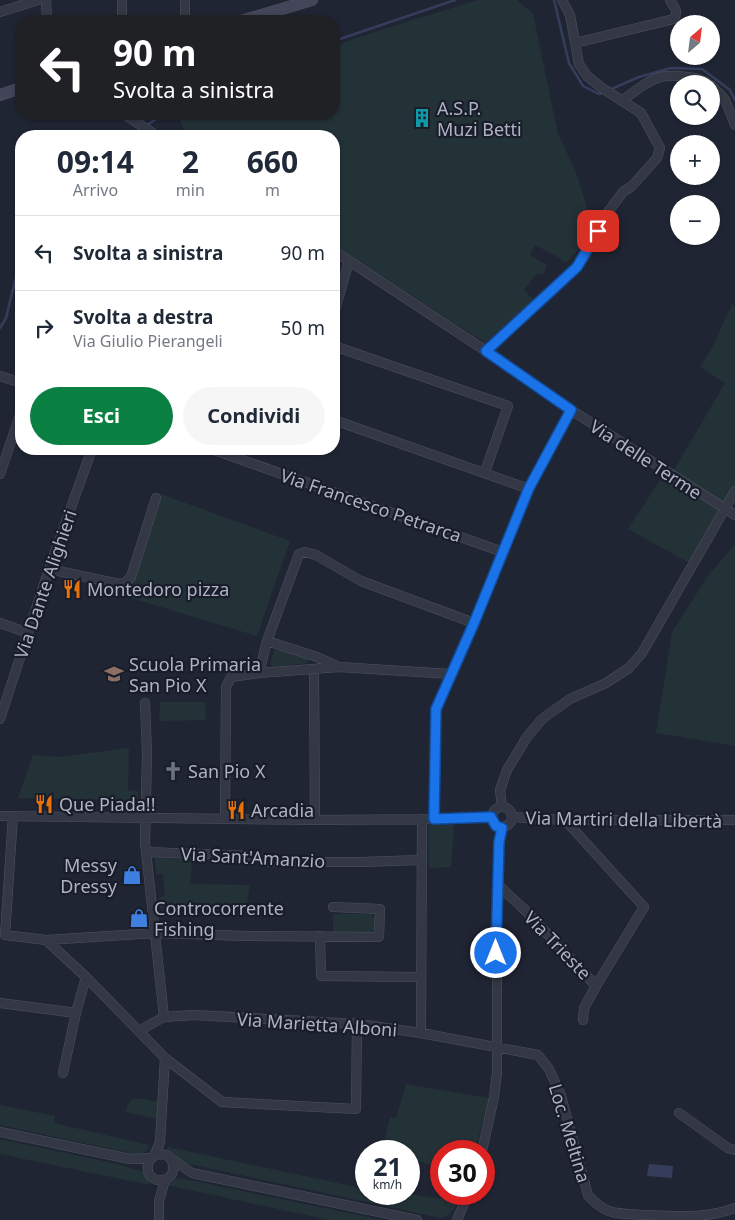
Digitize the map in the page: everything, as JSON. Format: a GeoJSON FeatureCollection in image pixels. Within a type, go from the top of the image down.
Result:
{"type":"FeatureCollection","features":[{"type":"Feature","properties":{"kind":"main road"},"geometry":{"type":"LineString","coordinates":[[261,15],[312,0]]}},
{"type":"Feature","properties":{"kind":"main road"},"geometry":{"type":"LineString","coordinates":[[0,95],[15,90]]}},
{"type":"Feature","properties":{"kind":"street"},"geometry":{"type":"LineString","coordinates":[[0,12],[38,0]]}},
{"type":"Feature","properties":{"kind":"street"},"geometry":{"type":"LineString","coordinates":[[46,0],[47,15]]}},
{"type":"Feature","properties":{"kind":"street"},"geometry":{"type":"LineString","coordinates":[[122,0],[122,15]]}},
{"type":"Feature","properties":{"kind":"street"},"geometry":{"type":"LineString","coordinates":[[184,15],[185,0]]}},
{"type":"Feature","properties":{"kind":"street"},"geometry":{"type":"LineString","coordinates":[[486,351],[577,267],[585,256],[608,212],[623,192],[632,186],[657,158],[660,148],[645,117],[612,96],[587,76],[579,64],[570,15],[562,0]]}},
{"type":"Feature","properties":{"kind":"street"},"geometry":{"type":"LineString","coordinates":[[575,43],[674,19],[677,14],[676,8],[670,0]]}},
{"type":"Feature","properties":{"kind":"street"},"geometry":{"type":"LineString","coordinates":[[621,101],[650,80],[663,75],[676,75]]}},
{"type":"Feature","properties":{"kind":"street"},"geometry":{"type":"LineString","coordinates":[[720,95],[725,100],[735,125]]}},
{"type":"Feature","properties":{"kind":"street"},"geometry":{"type":"LineString","coordinates":[[133,120],[148,130]]}},
{"type":"Feature","properties":{"kind":"street","name":"Via delle Terme"},"geometry":{"type":"LineString","coordinates":[[340,255],[486,351],[571,410],[735,515]]}},
{"type":"Feature","properties":{"kind":"street"},"geometry":{"type":"LineString","coordinates":[[340,294],[350,261]]}},
{"type":"Feature","properties":{"kind":"street"},"geometry":{"type":"LineString","coordinates":[[340,348],[508,406],[485,472]]}},
{"type":"Feature","properties":{"kind":"street"},"geometry":{"type":"LineString","coordinates":[[0,376],[15,381]]}},
{"type":"Feature","properties":{"kind":"street"},"geometry":{"type":"LineString","coordinates":[[434,819],[436,709],[474,623],[529,488],[571,410]]}},
{"type":"Feature","properties":{"kind":"street"},"geometry":{"type":"LineString","coordinates":[[340,422],[529,488]]}},
{"type":"Feature","properties":{"kind":"street"},"geometry":{"type":"LineString","coordinates":[[0,474],[15,430]]}},
{"type":"Feature","properties":{"kind":"street","name":"Via Dante Alighieri"},"geometry":{"type":"LineString","coordinates":[[0,719],[2,704],[90,455]]}},
{"type":"Feature","properties":{"kind":"street","name":"Via Francesco Petrarca"},"geometry":{"type":"LineString","coordinates":[[228,455],[502,552]]}},
{"type":"Feature","properties":{"kind":"street"},"geometry":{"type":"LineString","coordinates":[[502,807],[500,790],[507,770],[527,737],[542,719],[570,699],[606,683],[629,668],[642,653],[735,491]]}},
{"type":"Feature","properties":{"kind":"street"},"geometry":{"type":"LineString","coordinates":[[49,569],[119,584],[126,582],[131,577],[156,498]]}},
{"type":"Feature","properties":{"kind":"street"},"geometry":{"type":"LineString","coordinates":[[259,673],[267,641],[299,554],[305,552],[316,555],[361,581],[474,623]]}},
{"type":"Feature","properties":{"kind":"street"},"geometry":{"type":"LineString","coordinates":[[0,623],[28,633]]}},
{"type":"Feature","properties":{"kind":"street"},"geometry":{"type":"LineString","coordinates":[[267,641],[317,656],[339,667]]}},
{"type":"Feature","properties":{"kind":"street"},"geometry":{"type":"LineString","coordinates":[[225,818],[226,687],[231,677],[339,667],[452,674]]}},
{"type":"Feature","properties":{"kind":"street"},"geometry":{"type":"LineString","coordinates":[[314,669],[315,820]]}},
{"type":"Feature","properties":{"kind":"street"},"geometry":{"type":"LineString","coordinates":[[145,703],[148,753],[146,852],[164,1017]]}},
{"type":"Feature","properties":{"kind":"street"},"geometry":{"type":"LineString","coordinates":[[484,1140],[497,1073],[497,884],[499,842],[502,828],[510,823],[512,817],[511,811],[502,807],[496,809],[491,817]]}},
{"type":"Feature","properties":{"kind":"street"},"geometry":{"type":"LineString","coordinates":[[0,816],[315,820],[491,817]]}},
{"type":"Feature","properties":{"kind":"street"},"geometry":{"type":"LineString","coordinates":[[13,816],[2,935],[46,940],[156,933],[379,937],[380,909],[333,908]]}},
{"type":"Feature","properties":{"kind":"street"},"geometry":{"type":"LineString","coordinates":[[491,817],[496,826],[502,828]]}},
{"type":"Feature","properties":{"kind":"street","name":"Via Martiri della Libertà"},"geometry":{"type":"LineString","coordinates":[[512,817],[565,820],[735,820]]}},
{"type":"Feature","properties":{"kind":"street"},"geometry":{"type":"LineString","coordinates":[[421,1033],[420,860],[422,819]]}},
{"type":"Feature","properties":{"kind":"street","name":"Via Trieste"},"geometry":{"type":"LineString","coordinates":[[497,884],[526,911],[596,986],[644,907],[565,820]]}},
{"type":"Feature","properties":{"kind":"street","name":"Via Sant'Amanzio"},"geometry":{"type":"LineString","coordinates":[[146,852],[254,856],[270,862],[420,860]]}},
{"type":"Feature","properties":{"kind":"street"},"geometry":{"type":"LineString","coordinates":[[320,936],[321,976],[420,977]]}},
{"type":"Feature","properties":{"kind":"street"},"geometry":{"type":"LineString","coordinates":[[46,940],[86,977],[165,1058],[222,1102],[356,1109],[356,1024]]}},
{"type":"Feature","properties":{"kind":"street"},"geometry":{"type":"LineString","coordinates":[[63,1073],[86,977]]}},
{"type":"Feature","properties":{"kind":"street"},"geometry":{"type":"LineString","coordinates":[[583,1020],[584,1008],[596,986]]}},
{"type":"Feature","properties":{"kind":"street"},"geometry":{"type":"LineString","coordinates":[[0,1003],[76,1013]]}},
{"type":"Feature","properties":{"kind":"street","name":"Via Marietta Alboni"},"geometry":{"type":"LineString","coordinates":[[139,1031],[164,1017],[194,1015],[356,1024],[421,1033],[496,1048]]}},
{"type":"Feature","properties":{"kind":"street","name":"Loc. Meltina"},"geometry":{"type":"LineString","coordinates":[[496,1048],[538,1055],[550,1069],[561,1096],[588,1195],[593,1202],[609,1210],[631,1214],[654,1215],[693,1216],[735,1208]]}},
{"type":"Feature","properties":{"kind":"street"},"geometry":{"type":"LineString","coordinates":[[159,1220],[159,1201],[147,1165],[160,1142],[165,1058]]}},
{"type":"Feature","properties":{"kind":"street"},"geometry":{"type":"LineString","coordinates":[[679,1113],[728,1148],[735,1150]]}},
{"type":"Feature","properties":{"kind":"street"},"geometry":{"type":"LineString","coordinates":[[0,1132],[130,1160],[152,1157],[158,1154],[169,1158],[192,1173],[417,1220]]}},
{"type":"Feature","properties":{"kind":"street"},"geometry":{"type":"LineString","coordinates":[[159,1201],[168,1178],[174,1169],[160,1142]]}},
{"type":"Feature","properties":{"kind":"street"},"geometry":{"type":"LineString","coordinates":[[130,1160],[158,1180],[192,1173]]}},
{"type":"Feature","properties":{"kind":"street"},"geometry":{"type":"LineString","coordinates":[[457,1220],[463,1205]]}},
{"type":"Feature","properties":{"kind":"shaded area"},"geometry":{"type":"Polygon","coordinates":[[[478,0],[517,0],[533,14],[558,134],[576,172],[593,228],[578,250],[566,263],[535,245],[530,255],[547,265],[543,275],[537,273],[524,290],[534,300],[485,343],[340,249],[340,130],[185,130],[180,121],[340,120],[340,44],[478,0]]]}},
{"type":"Feature","properties":{"kind":"shaded area"},"geometry":{"type":"Polygon","coordinates":[[[732,304],[735,306],[735,491],[693,565],[628,529],[666,471],[671,475],[725,383],[700,367],[711,350],[732,304]]]}},
{"type":"Feature","properties":{"kind":"shaded area"},"geometry":{"type":"Polygon","coordinates":[[[158,493],[290,541],[257,636],[125,596],[158,493]]]}},
{"type":"Feature","properties":{"kind":"shaded area"},"geometry":{"type":"Polygon","coordinates":[[[735,544],[735,746],[656,733],[672,632],[708,576],[735,544]]]}},
{"type":"Feature","properties":{"kind":"shaded area"},"geometry":{"type":"Polygon","coordinates":[[[278,649],[307,659],[308,663],[273,667],[270,664],[274,651],[278,649]]]}},
{"type":"Feature","properties":{"kind":"shaded area"},"geometry":{"type":"Polygon","coordinates":[[[160,702],[205,702],[206,720],[159,721],[160,702]]]}},
{"type":"Feature","properties":{"kind":"shaded area"},"geometry":{"type":"Polygon","coordinates":[[[129,748],[128,790],[138,791],[138,810],[124,810],[124,800],[18,798],[33,755],[60,757],[129,748]]]}},
{"type":"Feature","properties":{"kind":"shaded area"},"geometry":{"type":"Polygon","coordinates":[[[428,825],[454,825],[451,867],[429,868],[428,825]]]}},
{"type":"Feature","properties":{"kind":"shaded area"},"geometry":{"type":"Polygon","coordinates":[[[155,858],[192,859],[190,884],[250,885],[246,907],[160,908],[159,897],[165,896],[163,874],[156,874],[155,858]]]}},
{"type":"Feature","properties":{"kind":"shaded area"},"geometry":{"type":"Polygon","coordinates":[[[333,914],[371,914],[375,919],[375,929],[370,933],[333,933],[333,914]]]}},
{"type":"Feature","properties":{"kind":"shaded area"},"geometry":{"type":"Polygon","coordinates":[[[406,1084],[489,1098],[478,1140],[430,1140],[430,1164],[420,1162],[420,1140],[385,1140],[390,1117],[396,1118],[406,1084]]]}},
{"type":"Feature","properties":{"kind":"shaded area"},"geometry":{"type":"Polygon","coordinates":[[[133,1099],[157,1102],[157,1119],[126,1112],[128,1104],[133,1099]]]}},
{"type":"Feature","properties":{"kind":"shaded area"},"geometry":{"type":"Polygon","coordinates":[[[0,1105],[55,1116],[54,1123],[149,1145],[147,1150],[140,1155],[0,1125],[0,1105]]]}},
{"type":"Feature","properties":{"kind":"shaded area"},"geometry":{"type":"Polygon","coordinates":[[[0,1139],[117,1164],[141,1171],[147,1176],[150,1185],[0,1154],[0,1139]]]}},
{"type":"Feature","properties":{"kind":"shaded area"},"geometry":{"type":"Polygon","coordinates":[[[168,1147],[355,1187],[355,1200],[176,1161],[167,1152],[168,1147]]]}},
{"type":"Feature","properties":{"kind":"shaded area"},"geometry":{"type":"Polygon","coordinates":[[[180,1178],[382,1220],[329,1220],[167,1185],[180,1178]]]}},
{"type":"Feature","properties":{"kind":"shaded area"},"geometry":{"type":"Polygon","coordinates":[[[420,1196],[430,1197],[430,1205],[456,1205],[448,1215],[441,1218],[381,1205],[420,1205],[420,1196]]]}},
{"type":"Feature","properties":{"kind":"water"},"geometry":{"type":"Polygon","coordinates":[[[649,1164],[673,1166],[672,1178],[647,1176],[649,1164]]]}},
{"type":"Feature","properties":{"kind":"waterway"},"geometry":{"type":"LineString","coordinates":[[340,39],[455,0]]}},
{"type":"Feature","properties":{"kind":"waterway"},"geometry":{"type":"LineString","coordinates":[[554,0],[569,63],[583,86],[599,94],[604,92]]}},
{"type":"Feature","properties":{"kind":"waterway"},"geometry":{"type":"LineString","coordinates":[[609,90],[639,77],[671,68],[702,69],[730,90],[735,100]]}},
{"type":"Feature","properties":{"kind":"waterway"},"geometry":{"type":"LineString","coordinates":[[146,126],[154,120]]}},
{"type":"Feature","properties":{"kind":"waterway"},"geometry":{"type":"LineString","coordinates":[[0,328],[6,318],[15,281]]}},
{"type":"Feature","properties":{"kind":"place","name":"A.S.P. Muzi Betti"},"geometry":{"type":"Point","coordinates":[422,118]}},
{"type":"Feature","properties":{"kind":"place","name":"Montedoro pizza"},"geometry":{"type":"Point","coordinates":[72,589]}},
{"type":"Feature","properties":{"kind":"place","name":"Scuola Primaria San Pio X"},"geometry":{"type":"Point","coordinates":[114,674]}},
{"type":"Feature","properties":{"kind":"place","name":"San Pio X"},"geometry":{"type":"Point","coordinates":[173,771]}},
{"type":"Feature","properties":{"kind":"place","name":"Que Piada!!"},"geometry":{"type":"Point","coordinates":[44,804]}},
{"type":"Feature","properties":{"kind":"place","name":"Arcadia"},"geometry":{"type":"Point","coordinates":[236,810]}},
{"type":"Feature","properties":{"kind":"place","name":"Messy Dressy"},"geometry":{"type":"Point","coordinates":[132,875]}},
{"type":"Feature","properties":{"kind":"place","name":"Controcorrente Fishing"},"geometry":{"type":"Point","coordinates":[139,918]}},
{"type":"Feature","properties":{"kind":"route"},"geometry":{"type":"LineString","coordinates":[[496,953],[499,842],[502,828],[496,826],[491,817],[434,819],[436,709],[456,666],[529,488],[571,410],[486,351],[577,267],[598,231]]}}]}
